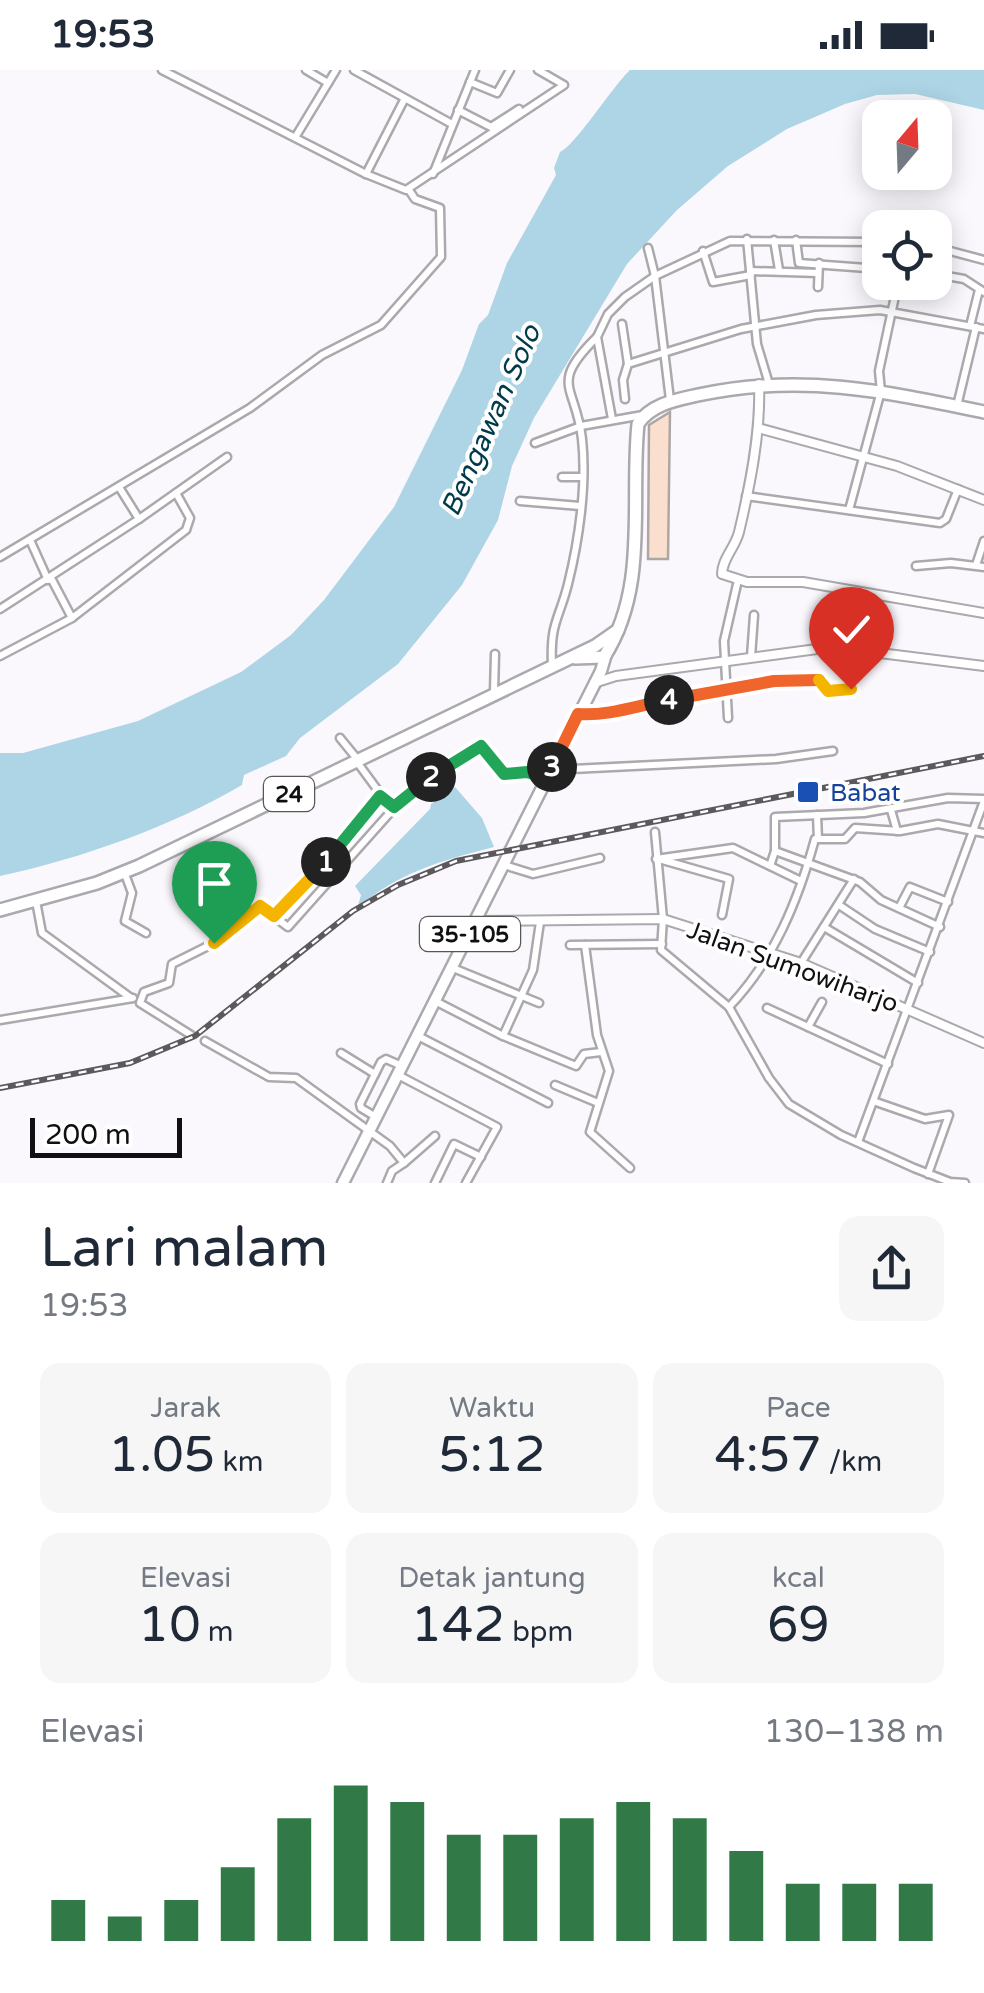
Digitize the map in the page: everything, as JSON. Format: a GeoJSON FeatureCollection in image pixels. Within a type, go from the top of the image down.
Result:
{"type":"FeatureCollection","features":[{"type":"Feature","properties":{"kind":"highway"},"geometry":{"type":"LineString","coordinates":[[599,653],[618,630],[636,550],[637,432],[651,408],[764,384],[847,385],[984,412]]}},
{"type":"Feature","properties":{"kind":"highway","name":"24"},"geometry":{"type":"LineString","coordinates":[[0,910],[124,872],[552,666],[599,653]]}},
{"type":"Feature","properties":{"kind":"main road","name":"35-105"},"geometry":{"type":"LineString","coordinates":[[343,1183],[594,683],[599,653]]}},
{"type":"Feature","properties":{"kind":"street"},"geometry":{"type":"LineString","coordinates":[[162,70],[366,174],[398,189],[410,190],[564,86],[538,70]]}},
{"type":"Feature","properties":{"kind":"street"},"geometry":{"type":"LineString","coordinates":[[306,70],[328,83]]}},
{"type":"Feature","properties":{"kind":"street"},"geometry":{"type":"LineString","coordinates":[[296,136],[336,70]]}},
{"type":"Feature","properties":{"kind":"street"},"geometry":{"type":"LineString","coordinates":[[354,70],[452,124]]}},
{"type":"Feature","properties":{"kind":"street"},"geometry":{"type":"LineString","coordinates":[[433,176],[475,70]]}},
{"type":"Feature","properties":{"kind":"street"},"geometry":{"type":"LineString","coordinates":[[470,82],[497,93],[510,70]]}},
{"type":"Feature","properties":{"kind":"street"},"geometry":{"type":"LineString","coordinates":[[366,174],[404,100]]}},
{"type":"Feature","properties":{"kind":"street"},"geometry":{"type":"LineString","coordinates":[[458,110],[491,127],[519,109]]}},
{"type":"Feature","properties":{"kind":"street"},"geometry":{"type":"LineString","coordinates":[[0,556],[250,408],[322,355],[381,324],[441,257],[440,208],[415,199],[410,190]]}},
{"type":"Feature","properties":{"kind":"street"},"geometry":{"type":"LineString","coordinates":[[746,239],[764,384],[738,533],[721,572],[738,580],[802,582],[984,613]]}},
{"type":"Feature","properties":{"kind":"street"},"geometry":{"type":"LineString","coordinates":[[774,240],[779,270]]}},
{"type":"Feature","properties":{"kind":"street"},"geometry":{"type":"LineString","coordinates":[[793,272],[799,262],[796,240]]}},
{"type":"Feature","properties":{"kind":"street"},"geometry":{"type":"LineString","coordinates":[[552,666],[553,621],[568,586],[580,506],[582,436],[567,377],[574,358],[596,336],[618,302],[656,276],[730,241],[862,242]]}},
{"type":"Feature","properties":{"kind":"street"},"geometry":{"type":"LineString","coordinates":[[648,248],[656,276],[670,402]]}},
{"type":"Feature","properties":{"kind":"street"},"geometry":{"type":"LineString","coordinates":[[703,252],[714,282],[779,270],[818,272]]}},
{"type":"Feature","properties":{"kind":"street"},"geometry":{"type":"LineString","coordinates":[[952,252],[984,260]]}},
{"type":"Feature","properties":{"kind":"street"},"geometry":{"type":"LineString","coordinates":[[799,262],[862,267]]}},
{"type":"Feature","properties":{"kind":"street"},"geometry":{"type":"LineString","coordinates":[[818,287],[819,263]]}},
{"type":"Feature","properties":{"kind":"street"},"geometry":{"type":"LineString","coordinates":[[952,276],[964,278],[981,291],[956,406]]}},
{"type":"Feature","properties":{"kind":"street"},"geometry":{"type":"LineString","coordinates":[[849,510],[881,391],[879,371],[895,300]]}},
{"type":"Feature","properties":{"kind":"street"},"geometry":{"type":"LineString","coordinates":[[628,364],[755,326],[872,309],[976,328]]}},
{"type":"Feature","properties":{"kind":"street"},"geometry":{"type":"LineString","coordinates":[[622,324],[628,364],[623,380],[625,399]]}},
{"type":"Feature","properties":{"kind":"street"},"geometry":{"type":"LineString","coordinates":[[596,336],[612,419]]}},
{"type":"Feature","properties":{"kind":"street"},"geometry":{"type":"LineString","coordinates":[[535,444],[578,427],[644,415]]}},
{"type":"Feature","properties":{"kind":"street"},"geometry":{"type":"LineString","coordinates":[[758,428],[864,456],[984,500]]}},
{"type":"Feature","properties":{"kind":"street"},"geometry":{"type":"LineString","coordinates":[[0,608],[140,519],[226,457]]}},
{"type":"Feature","properties":{"kind":"street"},"geometry":{"type":"LineString","coordinates":[[562,477],[582,477]]}},
{"type":"Feature","properties":{"kind":"street"},"geometry":{"type":"LineString","coordinates":[[119,486],[140,519]]}},
{"type":"Feature","properties":{"kind":"street"},"geometry":{"type":"LineString","coordinates":[[746,496],[944,523],[958,489]]}},
{"type":"Feature","properties":{"kind":"street"},"geometry":{"type":"LineString","coordinates":[[0,656],[72,618],[186,530],[190,518],[176,493]]}},
{"type":"Feature","properties":{"kind":"street"},"geometry":{"type":"LineString","coordinates":[[520,501],[580,506]]}},
{"type":"Feature","properties":{"kind":"street"},"geometry":{"type":"LineString","coordinates":[[30,540],[72,618]]}},
{"type":"Feature","properties":{"kind":"street"},"geometry":{"type":"LineString","coordinates":[[916,566],[980,566],[984,540]]}},
{"type":"Feature","properties":{"kind":"street"},"geometry":{"type":"LineString","coordinates":[[728,718],[724,662],[738,580]]}},
{"type":"Feature","properties":{"kind":"street"},"geometry":{"type":"LineString","coordinates":[[751,657],[754,615]]}},
{"type":"Feature","properties":{"kind":"street"},"geometry":{"type":"LineString","coordinates":[[594,683],[840,647],[984,666]]}},
{"type":"Feature","properties":{"kind":"street"},"geometry":{"type":"LineString","coordinates":[[494,694],[495,654]]}},
{"type":"Feature","properties":{"kind":"street"},"geometry":{"type":"LineString","coordinates":[[578,714],[619,712],[630,706],[774,681],[815,680],[822,681],[828,691],[851,689]]}},
{"type":"Feature","properties":{"kind":"street"},"geometry":{"type":"LineString","coordinates":[[340,738],[394,807]]}},
{"type":"Feature","properties":{"kind":"street"},"geometry":{"type":"LineString","coordinates":[[0,1020],[135,999],[169,983],[172,964],[214,943],[259,906],[288,927],[394,807],[448,763],[481,746],[504,774],[776,759],[833,750]]}},
{"type":"Feature","properties":{"kind":"street"},"geometry":{"type":"LineString","coordinates":[[274,916],[382,796]]}},
{"type":"Feature","properties":{"kind":"street"},"geometry":{"type":"LineString","coordinates":[[770,866],[775,851],[775,817],[891,810],[948,798],[984,800],[876,1102],[858,1142]]}},
{"type":"Feature","properties":{"kind":"street"},"geometry":{"type":"LineString","coordinates":[[891,810],[897,831]]}},
{"type":"Feature","properties":{"kind":"street"},"geometry":{"type":"LineString","coordinates":[[729,1007],[784,929],[818,838],[817,815]]}},
{"type":"Feature","properties":{"kind":"street"},"geometry":{"type":"LineString","coordinates":[[818,838],[846,838],[854,828],[897,831],[938,824],[984,833]]}},
{"type":"Feature","properties":{"kind":"street"},"geometry":{"type":"LineString","coordinates":[[654,832],[663,919],[662,952],[729,1007],[783,1098],[858,1142],[928,1174],[965,1183]]}},
{"type":"Feature","properties":{"kind":"street"},"geometry":{"type":"LineString","coordinates":[[658,859],[733,848],[801,881]]}},
{"type":"Feature","properties":{"kind":"street"},"geometry":{"type":"LineString","coordinates":[[775,851],[854,879],[899,908],[940,926]]}},
{"type":"Feature","properties":{"kind":"street"},"geometry":{"type":"LineString","coordinates":[[502,864],[533,874],[600,858]]}},
{"type":"Feature","properties":{"kind":"street"},"geometry":{"type":"LineString","coordinates":[[658,859],[729,879],[722,915]]}},
{"type":"Feature","properties":{"kind":"street"},"geometry":{"type":"LineString","coordinates":[[124,872],[132,892],[125,921],[146,932]]}},
{"type":"Feature","properties":{"kind":"street"},"geometry":{"type":"LineString","coordinates":[[801,963],[854,879]]}},
{"type":"Feature","properties":{"kind":"street"},"geometry":{"type":"LineString","coordinates":[[899,908],[910,888],[948,902]]}},
{"type":"Feature","properties":{"kind":"street"},"geometry":{"type":"LineString","coordinates":[[36,902],[42,933],[192,1035]]}},
{"type":"Feature","properties":{"kind":"street"},"geometry":{"type":"LineString","coordinates":[[839,904],[875,929],[930,952]]}},
{"type":"Feature","properties":{"kind":"street","name":"Jalan Sumowiharjo"},"geometry":{"type":"LineString","coordinates":[[476,921],[663,919],[801,963],[984,1043]]}},
{"type":"Feature","properties":{"kind":"street"},"geometry":{"type":"LineString","coordinates":[[504,1036],[533,970],[540,922]]}},
{"type":"Feature","properties":{"kind":"street"},"geometry":{"type":"LineString","coordinates":[[824,927],[918,983]]}},
{"type":"Feature","properties":{"kind":"street"},"geometry":{"type":"LineString","coordinates":[[570,945],[662,944]]}},
{"type":"Feature","properties":{"kind":"street"},"geometry":{"type":"LineString","coordinates":[[585,945],[601,1052],[610,1071],[590,1132],[630,1168]]}},
{"type":"Feature","properties":{"kind":"street"},"geometry":{"type":"LineString","coordinates":[[453,968],[539,1004]]}},
{"type":"Feature","properties":{"kind":"street"},"geometry":{"type":"LineString","coordinates":[[436,1001],[504,1036],[576,1066],[584,1054],[601,1052]]}},
{"type":"Feature","properties":{"kind":"street"},"geometry":{"type":"LineString","coordinates":[[808,1028],[822,1002]]}},
{"type":"Feature","properties":{"kind":"street"},"geometry":{"type":"LineString","coordinates":[[767,1008],[888,1064]]}},
{"type":"Feature","properties":{"kind":"street"},"geometry":{"type":"LineString","coordinates":[[418,1036],[548,1103]]}},
{"type":"Feature","properties":{"kind":"street"},"geometry":{"type":"LineString","coordinates":[[205,1041],[269,1076],[296,1078],[368,1134],[390,1146],[404,1162]]}},
{"type":"Feature","properties":{"kind":"street"},"geometry":{"type":"LineString","coordinates":[[341,1053],[375,1074]]}},
{"type":"Feature","properties":{"kind":"street"},"geometry":{"type":"LineString","coordinates":[[377,1117],[360,1107],[384,1058],[497,1126],[466,1183]]}},
{"type":"Feature","properties":{"kind":"street"},"geometry":{"type":"LineString","coordinates":[[555,1085],[598,1103]]}},
{"type":"Feature","properties":{"kind":"street"},"geometry":{"type":"LineString","coordinates":[[876,1102],[925,1120],[949,1115],[928,1174]]}},
{"type":"Feature","properties":{"kind":"street"},"geometry":{"type":"LineString","coordinates":[[387,1183],[392,1171],[435,1136]]}},
{"type":"Feature","properties":{"kind":"street"},"geometry":{"type":"LineString","coordinates":[[434,1183],[454,1144],[481,1157]]}},
{"type":"Feature","properties":{"kind":"water","name":"Bengawan Solo"},"geometry":{"type":"Polygon","coordinates":[[[630,70],[984,70],[984,110],[915,94],[877,95],[787,129],[728,166],[677,210],[627,264],[534,418],[512,466],[498,520],[462,585],[398,664],[300,738],[286,756],[244,775],[242,785],[214,800],[125,840],[0,876],[0,753],[23,753],[138,721],[241,672],[291,635],[324,600],[394,507],[462,370],[479,324],[488,315],[507,263],[556,175],[554,168],[560,152],[630,70]]]}},
{"type":"Feature","properties":{"kind":"water"},"geometry":{"type":"Polygon","coordinates":[[[455,787],[482,818],[494,847],[404,877],[357,909],[361,895],[355,886],[431,804],[455,787]]]}},
{"type":"Feature","properties":{"kind":"building"},"geometry":{"type":"Polygon","coordinates":[[[670,412],[668,559],[648,559],[649,425],[670,412]]]}},
{"type":"Feature","properties":{"kind":"railway"},"geometry":{"type":"LineString","coordinates":[[0,1088],[130,1063],[195,1036],[353,911],[398,885],[456,861],[984,756]]}},
{"type":"Feature","properties":{"kind":"place","name":"Babat"},"geometry":{"type":"Point","coordinates":[808,792]}},
{"type":"Feature","properties":{"kind":"route"},"geometry":{"type":"LineString","coordinates":[[214,943],[260,906],[274,916],[326,863],[380,796],[394,807],[472,748],[481,746],[486,750],[504,774],[527,772],[546,778],[578,714],[619,712],[630,706],[774,681],[820,680],[830,692],[851,689]]}}]}
